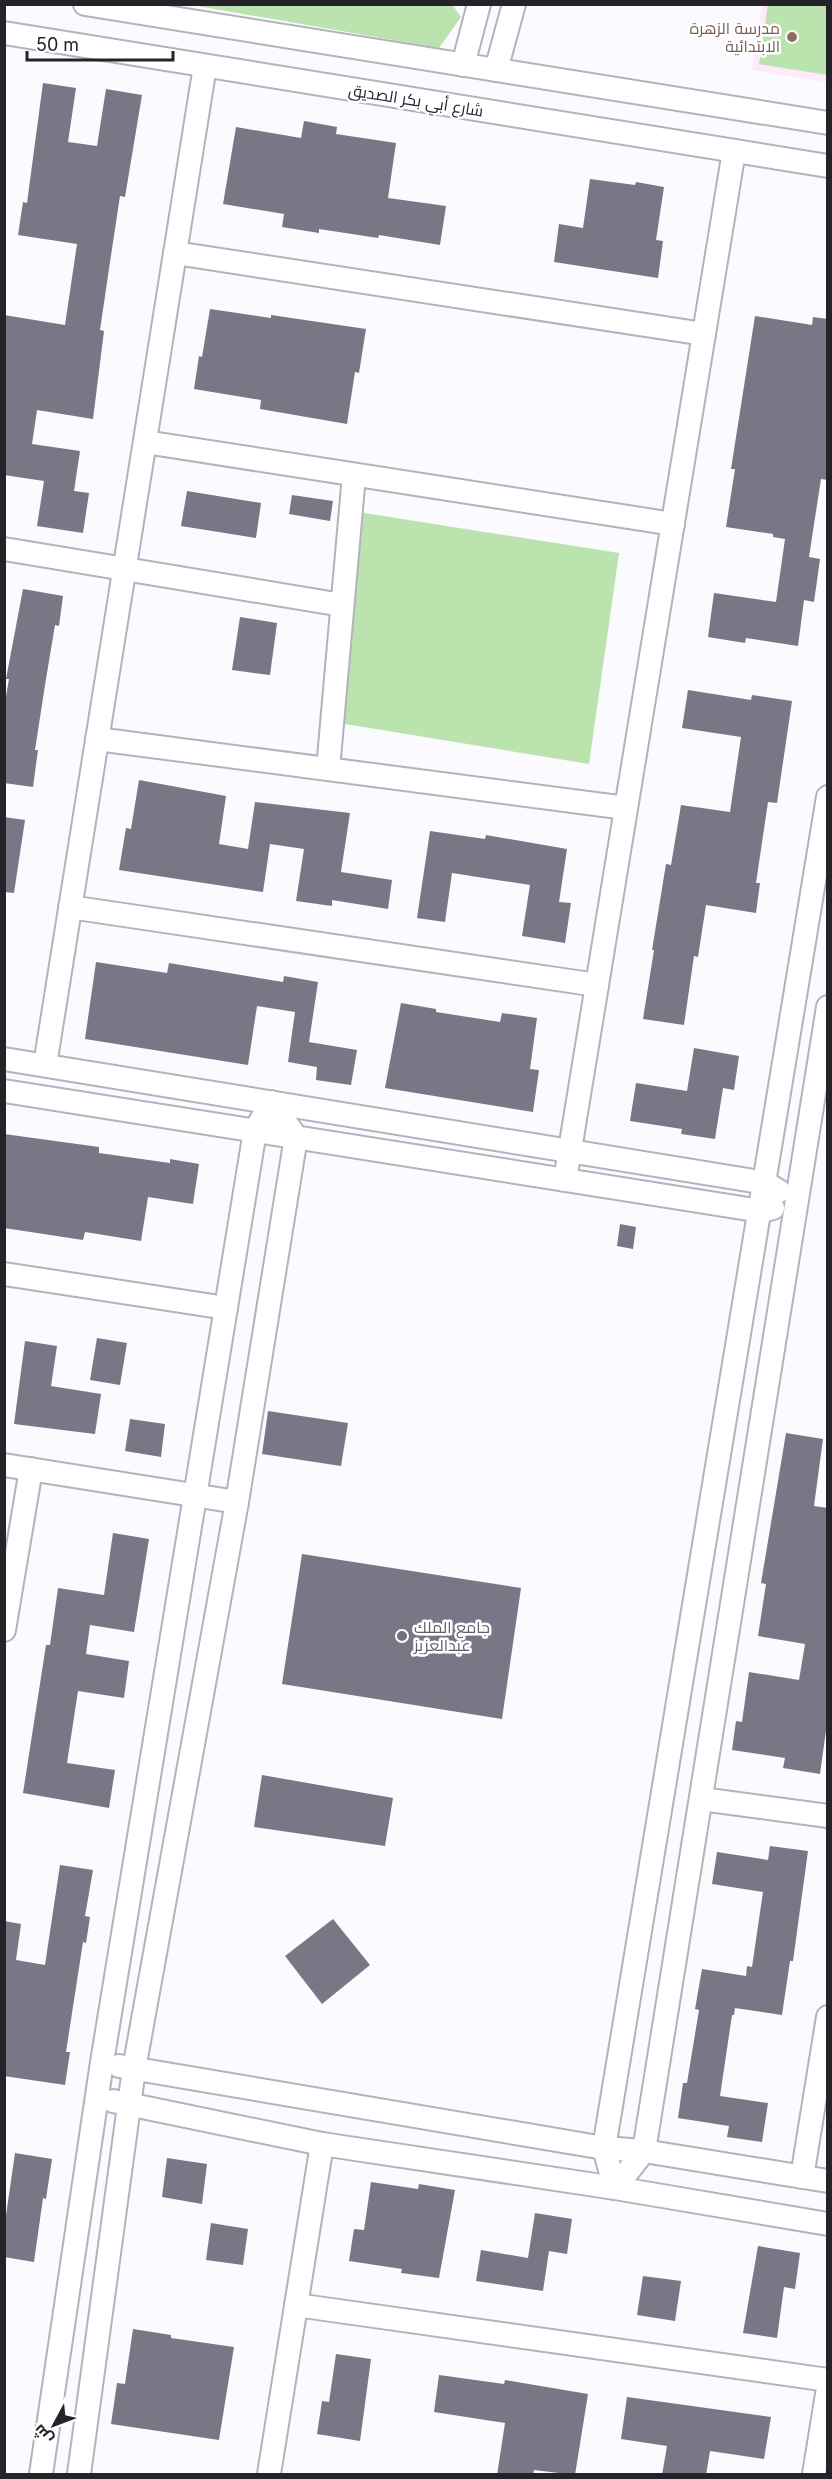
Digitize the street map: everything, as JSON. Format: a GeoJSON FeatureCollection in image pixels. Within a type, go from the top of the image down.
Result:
{"type":"FeatureCollection","features":[{"type":"Feature","properties":{"kind":"street"},"geometry":{"type":"LineString","coordinates":[[85,4],[828,123]]}},
{"type":"Feature","properties":{"kind":"street"},"geometry":{"type":"LineString","coordinates":[[463,65],[479,4]]}},
{"type":"Feature","properties":{"kind":"street"},"geometry":{"type":"LineString","coordinates":[[496,70],[514,4]]}},
{"type":"Feature","properties":{"kind":"street","name":"شارع أبي بكر الصديق"},"geometry":{"type":"LineString","coordinates":[[4,33],[828,166]]}},
{"type":"Feature","properties":{"kind":"street"},"geometry":{"type":"LineString","coordinates":[[45,1065],[205,66]]}},
{"type":"Feature","properties":{"kind":"street"},"geometry":{"type":"LineString","coordinates":[[565,1180],[734,151]]}},
{"type":"Feature","properties":{"kind":"street"},"geometry":{"type":"LineString","coordinates":[[175,253],[704,334]]}},
{"type":"Feature","properties":{"kind":"street"},"geometry":{"type":"LineString","coordinates":[[145,442],[673,524]]}},
{"type":"Feature","properties":{"kind":"street"},"geometry":{"type":"LineString","coordinates":[[328,769],[354,475]]}},
{"type":"Feature","properties":{"kind":"street"},"geometry":{"type":"LineString","coordinates":[[4,549],[342,605]]}},
{"type":"Feature","properties":{"kind":"street"},"geometry":{"type":"LineString","coordinates":[[97,739],[626,808]]}},
{"type":"Feature","properties":{"kind":"street"},"geometry":{"type":"LineString","coordinates":[[615,2188],[604,2148],[766,1183],[828,797]]}},
{"type":"Feature","properties":{"kind":"street"},"geometry":{"type":"LineString","coordinates":[[70,907],[597,986]]}},
{"type":"Feature","properties":{"kind":"street"},"geometry":{"type":"LineString","coordinates":[[615,2188],[644,2151],[795,1202],[824,1048],[828,1007]]}},
{"type":"Feature","properties":{"kind":"street"},"geometry":{"type":"LineString","coordinates":[[4,1059],[766,1183],[795,1202]]}},
{"type":"Feature","properties":{"kind":"street"},"geometry":{"type":"LineString","coordinates":[[4,1091],[761,1211],[795,1202]]}},
{"type":"Feature","properties":{"kind":"street"},"geometry":{"type":"LineString","coordinates":[[41,2475],[102,2062],[255,1131],[271,1102]]}},
{"type":"Feature","properties":{"kind":"street"},"geometry":{"type":"LineString","coordinates":[[79,2475],[128,2104],[237,1502],[296,1137],[271,1102]]}},
{"type":"Feature","properties":{"kind":"street"},"geometry":{"type":"LineString","coordinates":[[4,1274],[226,1308]]}},
{"type":"Feature","properties":{"kind":"street"},"geometry":{"type":"LineString","coordinates":[[4,1464],[237,1502]]}},
{"type":"Feature","properties":{"kind":"street"},"geometry":{"type":"LineString","coordinates":[[4,1630],[31,1469]]}},
{"type":"Feature","properties":{"kind":"street"},"geometry":{"type":"LineString","coordinates":[[701,1799],[828,1816]]}},
{"type":"Feature","properties":{"kind":"street"},"geometry":{"type":"LineString","coordinates":[[802,2177],[828,2018]]}},
{"type":"Feature","properties":{"kind":"street"},"geometry":{"type":"LineString","coordinates":[[102,2062],[604,2148],[644,2151],[828,2181]]}},
{"type":"Feature","properties":{"kind":"street"},"geometry":{"type":"LineString","coordinates":[[97,2099],[322,2144],[615,2188],[828,2224]]}},
{"type":"Feature","properties":{"kind":"street"},"geometry":{"type":"LineString","coordinates":[[269,2475],[322,2144]]}},
{"type":"Feature","properties":{"kind":"street"},"geometry":{"type":"LineString","coordinates":[[296,2305],[828,2380]]}},
{"type":"Feature","properties":{"kind":"street"},"geometry":{"type":"LineString","coordinates":[[814,2475],[828,2388]]}},
{"type":"Feature","properties":{"kind":"shaded area","name":"مدرسة الزهرة الابتدائية"},"geometry":{"type":"Polygon","coordinates":[[[762,5],[827,5],[827,82],[752,70],[762,5]]]}},
{"type":"Feature","properties":{"kind":"green space"},"geometry":{"type":"Polygon","coordinates":[[[452,4],[461,17],[439,48],[192,5],[452,4]]]}},
{"type":"Feature","properties":{"kind":"green space","name":"مدرسة الزهرة الابتدائية"},"geometry":{"type":"Polygon","coordinates":[[[768,4],[827,5],[827,75],[759,64],[768,4]]]}},
{"type":"Feature","properties":{"kind":"green space"},"geometry":{"type":"Polygon","coordinates":[[[358,512],[619,553],[589,764],[339,723],[358,512]]]}},
{"type":"Feature","properties":{"kind":"building"},"geometry":{"type":"Polygon","coordinates":[[[43,83],[76,88],[68,142],[97,146],[106,89],[142,95],[125,197],[120,196],[110,262],[100,330],[104,331],[93,419],[37,410],[32,444],[80,451],[74,491],[89,493],[83,533],[37,526],[44,481],[4,475],[4,315],[65,325],[77,244],[18,235],[23,202],[27,203],[43,83]]]}},
{"type":"Feature","properties":{"kind":"building"},"geometry":{"type":"Polygon","coordinates":[[[304,121],[337,127],[336,134],[396,143],[388,198],[446,206],[440,245],[379,235],[378,238],[319,229],[319,233],[282,227],[284,214],[223,204],[236,127],[301,138],[304,121]]]}},
{"type":"Feature","properties":{"kind":"building"},"geometry":{"type":"Polygon","coordinates":[[[590,179],[635,185],[636,182],[664,187],[656,240],[663,241],[658,278],[554,262],[559,224],[583,228],[590,179]]]}},
{"type":"Feature","properties":{"kind":"building"},"geometry":{"type":"Polygon","coordinates":[[[210,309],[271,318],[271,315],[366,329],[359,373],[355,372],[347,424],[260,409],[261,400],[194,389],[210,309]]]}},
{"type":"Feature","properties":{"kind":"building"},"geometry":{"type":"Polygon","coordinates":[[[755,316],[812,325],[813,317],[828,319],[828,480],[821,479],[809,557],[820,559],[814,602],[804,600],[798,646],[746,638],[745,643],[708,637],[714,593],[776,602],[785,539],[773,537],[773,534],[726,527],[735,469],[731,469],[755,316]]]}},
{"type":"Feature","properties":{"kind":"building"},"geometry":{"type":"Polygon","coordinates":[[[187,491],[261,503],[256,538],[181,526],[187,491]]]}},
{"type":"Feature","properties":{"kind":"building"},"geometry":{"type":"Polygon","coordinates":[[[292,495],[333,501],[330,521],[289,514],[292,495]]]}},
{"type":"Feature","properties":{"kind":"building"},"geometry":{"type":"Polygon","coordinates":[[[23,589],[63,596],[59,626],[55,625],[45,685],[35,750],[38,750],[33,787],[4,783],[4,708],[9,679],[6,679],[23,589]]]}},
{"type":"Feature","properties":{"kind":"building"},"geometry":{"type":"Polygon","coordinates":[[[240,617],[277,623],[270,675],[232,670],[240,617]]]}},
{"type":"Feature","properties":{"kind":"building"},"geometry":{"type":"Polygon","coordinates":[[[688,690],[751,700],[752,695],[792,701],[777,803],[768,802],[756,883],[760,883],[756,913],[706,905],[698,957],[694,956],[684,1025],[643,1019],[666,864],[671,865],[681,805],[730,812],[741,737],[682,728],[688,690]]]}},
{"type":"Feature","properties":{"kind":"building"},"geometry":{"type":"Polygon","coordinates":[[[139,780],[226,796],[219,844],[248,849],[255,802],[350,813],[341,872],[392,880],[388,909],[332,900],[332,906],[296,901],[304,849],[270,844],[263,892],[119,870],[126,828],[131,829],[139,780]]]}},
{"type":"Feature","properties":{"kind":"building"},"geometry":{"type":"Polygon","coordinates":[[[4,817],[25,820],[14,893],[4,892],[4,817]]]}},
{"type":"Feature","properties":{"kind":"building"},"geometry":{"type":"Polygon","coordinates":[[[430,831],[485,839],[486,835],[567,849],[559,902],[571,903],[565,943],[522,936],[530,885],[452,873],[445,922],[417,918],[430,831]]]}},
{"type":"Feature","properties":{"kind":"building"},"geometry":{"type":"Polygon","coordinates":[[[96,962],[167,973],[169,963],[283,982],[284,976],[318,982],[309,1042],[357,1050],[351,1085],[316,1080],[317,1067],[288,1062],[295,1012],[257,1006],[248,1065],[85,1039],[96,962]]]}},
{"type":"Feature","properties":{"kind":"building"},"geometry":{"type":"Polygon","coordinates":[[[401,1003],[436,1009],[436,1012],[500,1022],[502,1013],[537,1018],[530,1069],[539,1070],[533,1112],[385,1088],[401,1003]]]}},
{"type":"Feature","properties":{"kind":"building"},"geometry":{"type":"Polygon","coordinates":[[[694,1048],[739,1056],[734,1090],[723,1088],[715,1139],[681,1134],[682,1129],[630,1121],[636,1083],[687,1091],[694,1048]]]}},
{"type":"Feature","properties":{"kind":"building"},"geometry":{"type":"Polygon","coordinates":[[[4,1134],[99,1147],[99,1153],[170,1163],[170,1159],[199,1164],[193,1204],[148,1197],[141,1241],[85,1232],[83,1240],[4,1228],[4,1134]]]}},
{"type":"Feature","properties":{"kind":"building"},"geometry":{"type":"Polygon","coordinates":[[[620,1224],[636,1227],[633,1249],[617,1246],[620,1224]]]}},
{"type":"Feature","properties":{"kind":"building"},"geometry":{"type":"Polygon","coordinates":[[[97,1338],[127,1343],[120,1385],[90,1380],[97,1338]]]}},
{"type":"Feature","properties":{"kind":"building"},"geometry":{"type":"Polygon","coordinates":[[[25,1341],[57,1346],[51,1386],[101,1394],[95,1434],[14,1424],[25,1341]]]}},
{"type":"Feature","properties":{"kind":"building"},"geometry":{"type":"Polygon","coordinates":[[[268,1411],[348,1423],[341,1466],[262,1454],[268,1411]]]}},
{"type":"Feature","properties":{"kind":"building"},"geometry":{"type":"Polygon","coordinates":[[[130,1419],[165,1424],[161,1457],[125,1451],[130,1419]]]}},
{"type":"Feature","properties":{"kind":"building"},"geometry":{"type":"Polygon","coordinates":[[[786,1433],[823,1439],[814,1506],[828,1508],[828,1716],[820,1774],[783,1768],[785,1758],[732,1750],[736,1721],[742,1722],[749,1672],[799,1680],[805,1644],[758,1636],[766,1584],[761,1583],[786,1433]]]}},
{"type":"Feature","properties":{"kind":"building"},"geometry":{"type":"Polygon","coordinates":[[[113,1533],[149,1539],[134,1632],[90,1625],[86,1654],[129,1661],[124,1698],[78,1691],[67,1763],[115,1770],[109,1808],[23,1793],[46,1645],[50,1645],[58,1588],[104,1595],[113,1533]]]}},
{"type":"Feature","properties":{"kind":"building","name":"جامع الملك عبدالعزيز"},"geometry":{"type":"Polygon","coordinates":[[[302,1554],[521,1588],[502,1719],[282,1684],[302,1554]]]}},
{"type":"Feature","properties":{"kind":"building"},"geometry":{"type":"Polygon","coordinates":[[[262,1775],[393,1798],[385,1846],[254,1827],[262,1775]]]}},
{"type":"Feature","properties":{"kind":"building"},"geometry":{"type":"Polygon","coordinates":[[[770,1846],[808,1851],[793,1961],[790,1961],[782,2015],[735,2008],[720,2096],[768,2103],[762,2142],[727,2137],[729,2126],[678,2118],[683,2083],[687,2083],[699,2010],[695,2009],[702,1969],[746,1976],[747,1966],[752,1967],[763,1892],[712,1884],[717,1852],[768,1860],[770,1846]]]}},
{"type":"Feature","properties":{"kind":"building"},"geometry":{"type":"Polygon","coordinates":[[[60,1865],[93,1870],[85,1916],[90,1917],[86,1943],[83,1942],[66,2052],[70,2052],[65,2085],[4,2076],[4,1921],[21,1924],[16,1960],[45,1965],[60,1865]]]}},
{"type":"Feature","properties":{"kind":"building"},"geometry":{"type":"Polygon","coordinates":[[[333,1919],[370,1965],[322,2004],[285,1956],[333,1919]]]}},
{"type":"Feature","properties":{"kind":"building"},"geometry":{"type":"Polygon","coordinates":[[[15,2153],[52,2159],[46,2199],[43,2198],[34,2262],[4,2257],[4,2229],[15,2153]]]}},
{"type":"Feature","properties":{"kind":"building"},"geometry":{"type":"Polygon","coordinates":[[[167,2158],[207,2164],[202,2204],[162,2197],[167,2158]]]}},
{"type":"Feature","properties":{"kind":"building"},"geometry":{"type":"Polygon","coordinates":[[[371,2182],[418,2189],[419,2184],[455,2190],[439,2278],[401,2273],[402,2269],[349,2261],[354,2229],[364,2230],[371,2182]]]}},
{"type":"Feature","properties":{"kind":"building"},"geometry":{"type":"Polygon","coordinates":[[[535,2213],[572,2219],[567,2254],[549,2251],[543,2291],[476,2281],[481,2250],[528,2258],[535,2213]]]}},
{"type":"Feature","properties":{"kind":"building"},"geometry":{"type":"Polygon","coordinates":[[[211,2223],[248,2229],[243,2265],[206,2260],[211,2223]]]}},
{"type":"Feature","properties":{"kind":"building"},"geometry":{"type":"Polygon","coordinates":[[[758,2246],[800,2253],[795,2289],[784,2287],[777,2338],[743,2333],[758,2246]]]}},
{"type":"Feature","properties":{"kind":"building"},"geometry":{"type":"Polygon","coordinates":[[[643,2276],[681,2281],[675,2321],[637,2315],[643,2276]]]}},
{"type":"Feature","properties":{"kind":"building"},"geometry":{"type":"Polygon","coordinates":[[[133,2329],[171,2335],[171,2338],[234,2347],[219,2440],[111,2424],[117,2383],[125,2384],[133,2329]]]}},
{"type":"Feature","properties":{"kind":"building"},"geometry":{"type":"Polygon","coordinates":[[[336,2354],[371,2359],[360,2441],[317,2434],[322,2401],[329,2402],[336,2354]]]}},
{"type":"Feature","properties":{"kind":"building"},"geometry":{"type":"Polygon","coordinates":[[[439,2375],[504,2384],[505,2380],[588,2394],[575,2475],[534,2470],[533,2475],[497,2475],[505,2423],[434,2412],[439,2375]]]}},
{"type":"Feature","properties":{"kind":"building"},"geometry":{"type":"Polygon","coordinates":[[[627,2397],[771,2417],[764,2459],[710,2451],[706,2475],[662,2475],[667,2446],[621,2439],[627,2397]]]}},
{"type":"Feature","properties":{"kind":"place","name":"مدرسة الزهرة الابتدائية"},"geometry":{"type":"Point","coordinates":[792,37]}},
{"type":"Feature","properties":{"kind":"place","name":"جامع الملك عبدالعزيز"},"geometry":{"type":"Point","coordinates":[402,1636]}}]}
